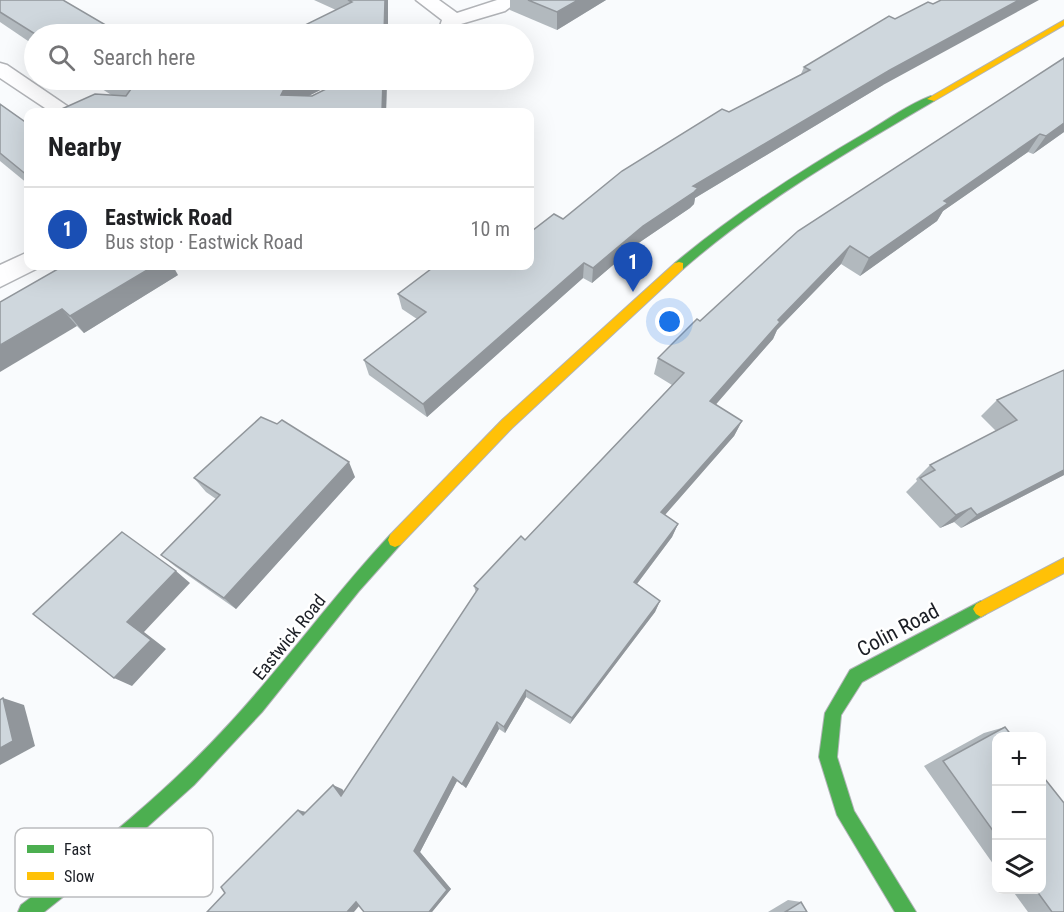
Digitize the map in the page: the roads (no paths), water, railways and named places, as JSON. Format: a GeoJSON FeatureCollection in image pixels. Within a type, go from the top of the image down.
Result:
{"type":"FeatureCollection","features":[{"type":"Feature","properties":{"kind":"street"},"geometry":{"type":"LineString","coordinates":[[425,0],[447,12],[446,24]]}},
{"type":"Feature","properties":{"kind":"street"},"geometry":{"type":"LineString","coordinates":[[454,24],[511,0]]}},
{"type":"Feature","properties":{"kind":"street","name":"Eastwick Road"},"geometry":{"type":"LineString","coordinates":[[135,828],[166,802],[237,728],[386,549],[507,424],[700,247],[757,206],[846,149],[1064,22]]}},
{"type":"Feature","properties":{"kind":"street"},"geometry":{"type":"LineString","coordinates":[[0,69],[24,85]]}},
{"type":"Feature","properties":{"kind":"street"},"geometry":{"type":"LineString","coordinates":[[32,90],[59,108]]}},
{"type":"Feature","properties":{"kind":"street"},"geometry":{"type":"LineString","coordinates":[[0,277],[24,263]]}},
{"type":"Feature","properties":{"kind":"street","name":"Colin Road"},"geometry":{"type":"LineString","coordinates":[[906,912],[846,815],[828,758],[833,713],[856,676],[1064,565]]}},
{"type":"Feature","properties":{"kind":"street","name":"Eastwick Road"},"geometry":{"type":"LineString","coordinates":[[28,912],[48,897]]}},
{"type":"Feature","properties":{"kind":"place","name":"Eastwick Road"},"geometry":{"type":"Point","coordinates":[633,292]}}]}
